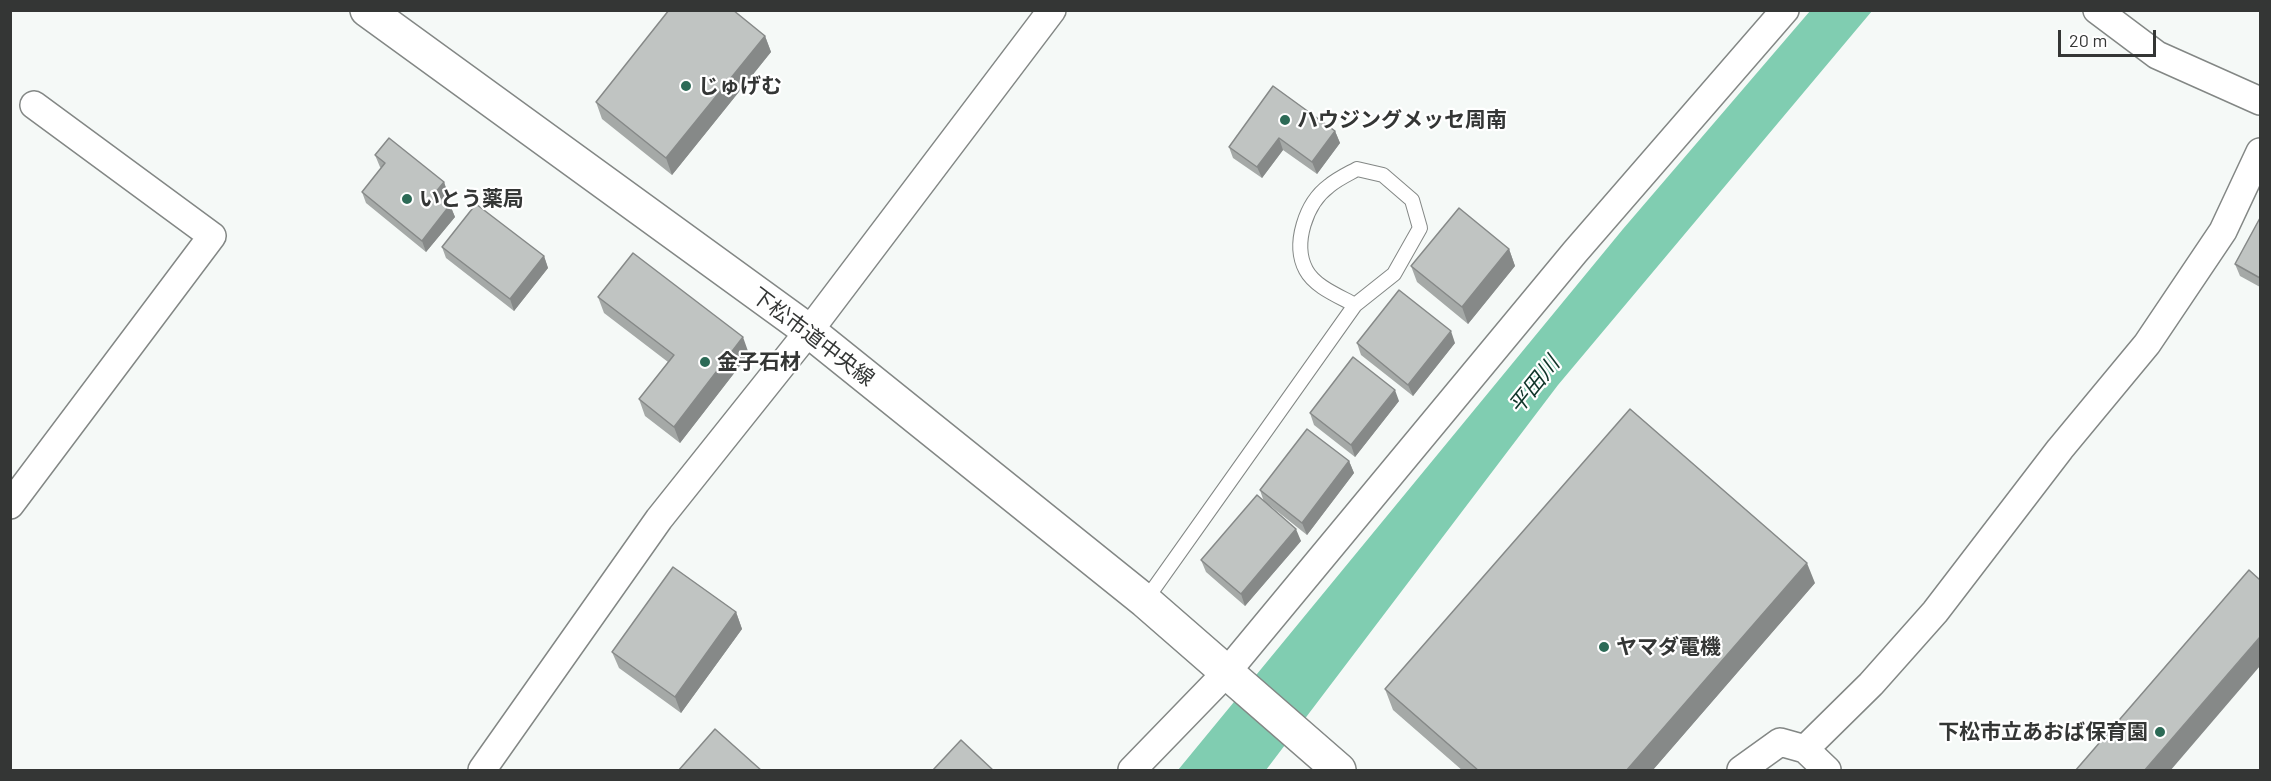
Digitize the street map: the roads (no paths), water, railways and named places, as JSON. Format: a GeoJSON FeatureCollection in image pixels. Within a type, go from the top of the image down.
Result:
{"type":"FeatureCollection","features":[{"type":"Feature","properties":{"kind":"street","name":"下松市道中央線"},"geometry":{"type":"LineString","coordinates":[[367,10],[809,331],[1144,601],[1302,739],[1330,768]]}},
{"type":"Feature","properties":{"kind":"street"},"geometry":{"type":"LineString","coordinates":[[494,766],[659,519],[809,331],[1052,10]]}},
{"type":"Feature","properties":{"kind":"street"},"geometry":{"type":"LineString","coordinates":[[1132,771],[1234,680],[1575,252],[1785,10]]}},
{"type":"Feature","properties":{"kind":"street"},"geometry":{"type":"LineString","coordinates":[[2097,10],[2157,54],[2260,101]]}},
{"type":"Feature","properties":{"kind":"street"},"geometry":{"type":"LineString","coordinates":[[10,505],[212,236],[34,105]]}},
{"type":"Feature","properties":{"kind":"street"},"geometry":{"type":"LineString","coordinates":[[1804,749],[1871,684],[1935,612],[2060,449],[2147,344],[2223,231],[2260,152]]}},
{"type":"Feature","properties":{"kind":"street"},"geometry":{"type":"LineString","coordinates":[[1741,771],[1780,742],[1804,749],[1827,771]]}},
{"type":"Feature","properties":{"kind":"lane"},"geometry":{"type":"LineString","coordinates":[[1144,601],[1355,305],[1394,274],[1420,228],[1412,200],[1383,175],[1357,169],[1327,187],[1302,223],[1299,248],[1306,271],[1326,289],[1355,305]]}},
{"type":"Feature","properties":{"kind":"water","name":"平田川"},"geometry":{"type":"Polygon","coordinates":[[[1810,11],[1872,11],[1558,385],[1266,770],[1178,770],[1623,229],[1810,11]]]}},
{"type":"Feature","properties":{"kind":"place","name":"じゅげむ"},"geometry":{"type":"Point","coordinates":[686,86]}},
{"type":"Feature","properties":{"kind":"place","name":"ハウジングメッセ周南"},"geometry":{"type":"Point","coordinates":[1285,120]}},
{"type":"Feature","properties":{"kind":"place","name":"いとう薬局"},"geometry":{"type":"Point","coordinates":[407,199]}},
{"type":"Feature","properties":{"kind":"place","name":"金子石材"},"geometry":{"type":"Point","coordinates":[705,362]}},
{"type":"Feature","properties":{"kind":"place","name":"ヤマダ電機"},"geometry":{"type":"Point","coordinates":[1604,647]}},
{"type":"Feature","properties":{"kind":"place","name":"下松市立あおば保育園"},"geometry":{"type":"Point","coordinates":[2160,732]}}]}
